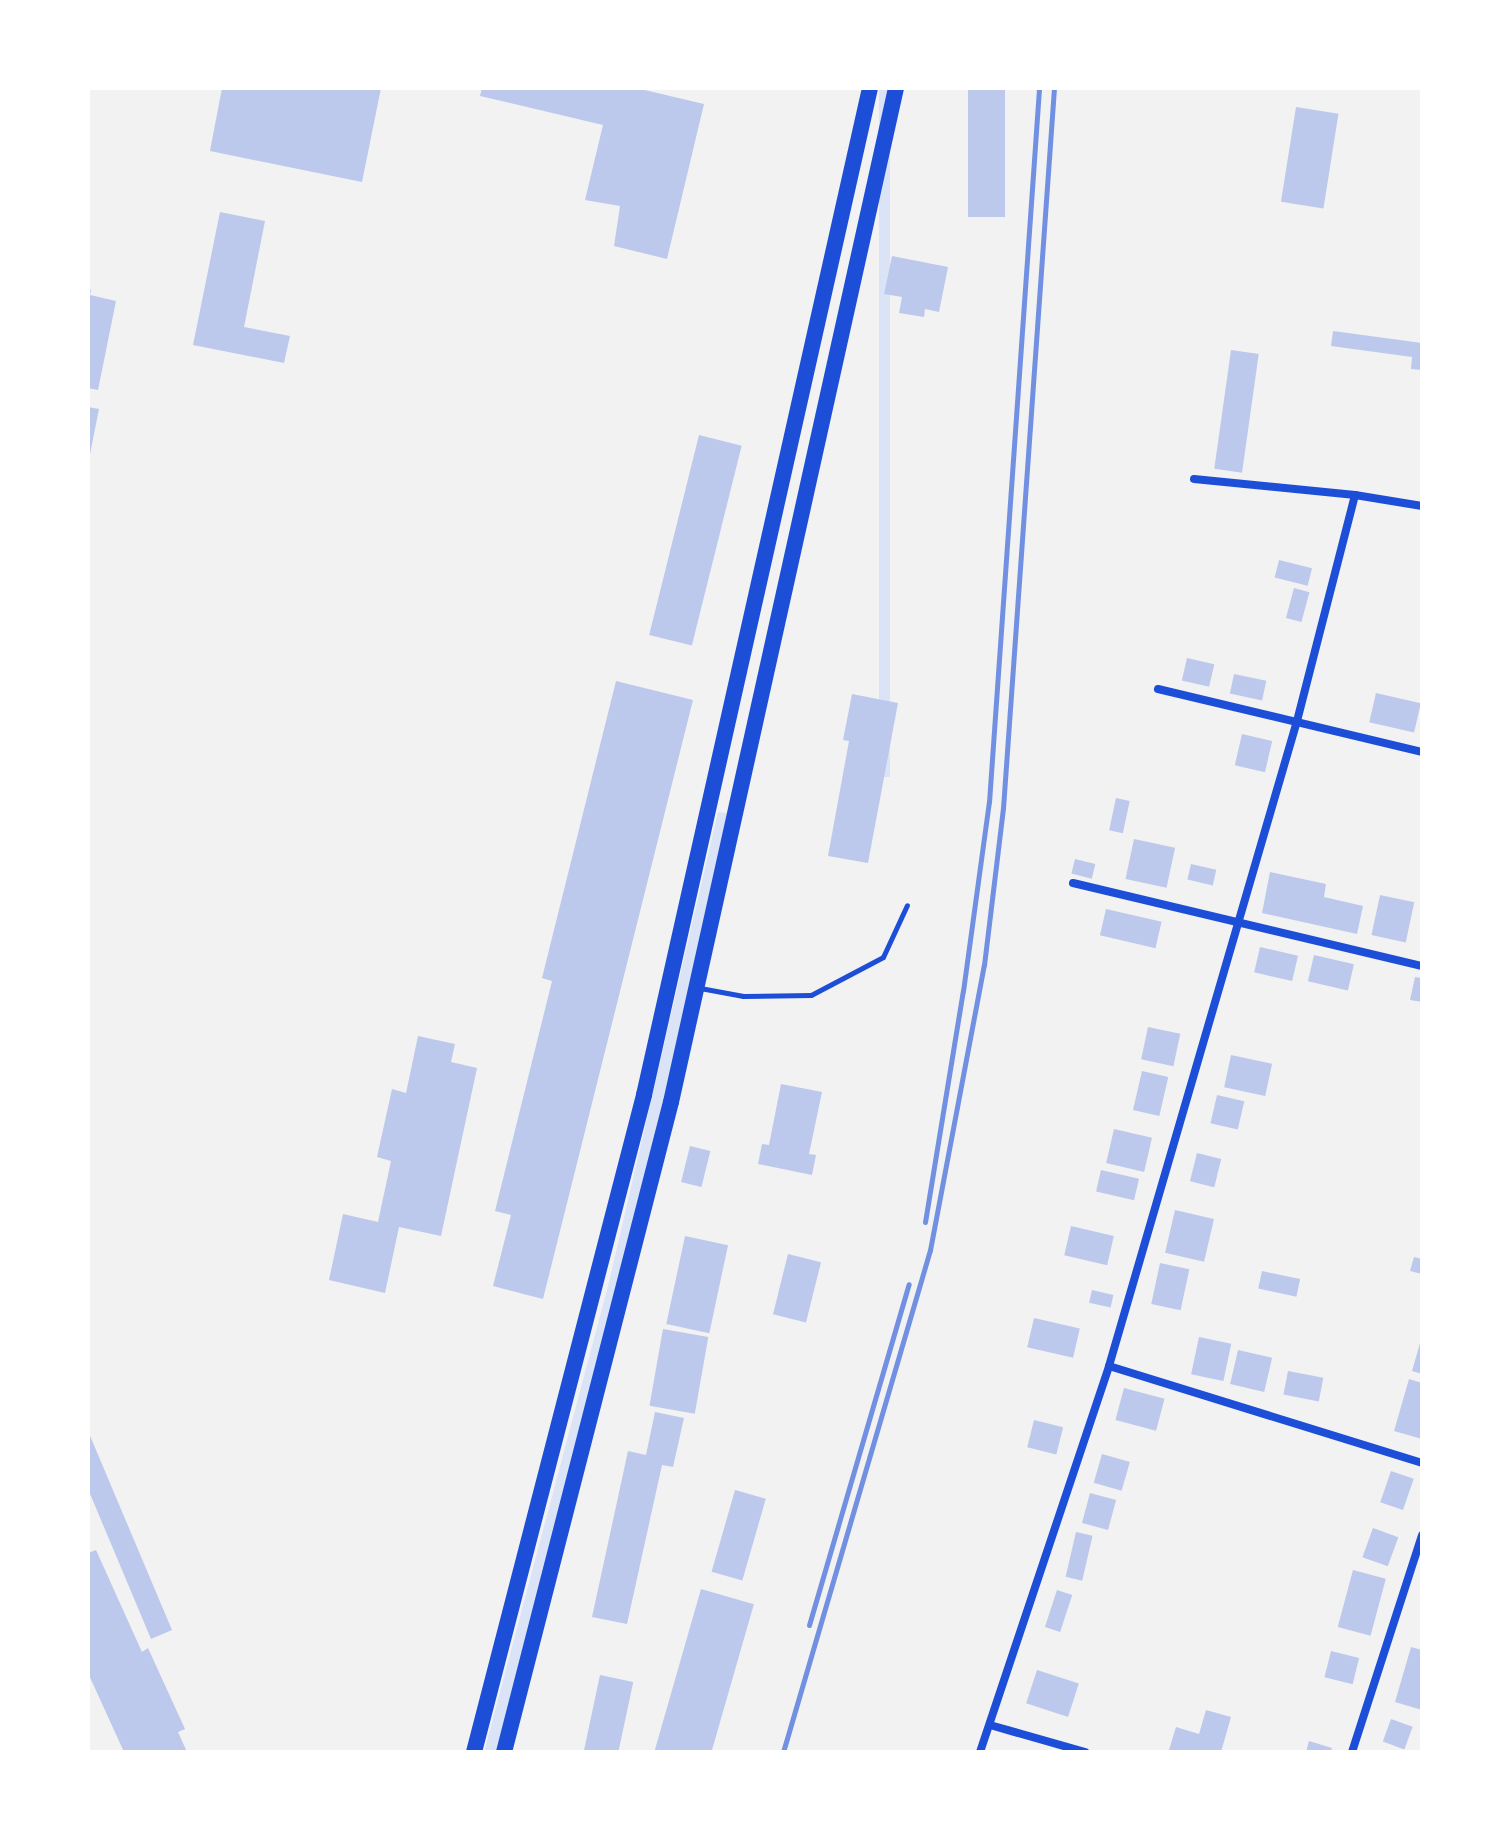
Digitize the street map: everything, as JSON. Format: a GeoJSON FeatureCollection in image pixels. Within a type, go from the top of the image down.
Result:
{"type":"FeatureCollection","features":[{"type":"Feature","properties":{"kind":"highway"},"geometry":{"type":"LineString","coordinates":[[474,1752],[644,1095],[870,88]]}},
{"type":"Feature","properties":{"kind":"highway"},"geometry":{"type":"LineString","coordinates":[[504,1752],[671,1102],[896,88]]}},
{"type":"Feature","properties":{"kind":"highway"},"geometry":{"type":"LineString","coordinates":[[713,789],[740,793]]}},
{"type":"Feature","properties":{"kind":"highway"},"geometry":{"type":"LineString","coordinates":[[644,1095],[671,1102]]}},
{"type":"Feature","properties":{"kind":"street"},"geometry":{"type":"LineString","coordinates":[[1194,479],[1355,495],[1422,506]]}},
{"type":"Feature","properties":{"kind":"street"},"geometry":{"type":"LineString","coordinates":[[980,1752],[1109,1366],[1297,721],[1355,495]]}},
{"type":"Feature","properties":{"kind":"street"},"geometry":{"type":"LineString","coordinates":[[1158,689],[1422,752]]}},
{"type":"Feature","properties":{"kind":"street"},"geometry":{"type":"LineString","coordinates":[[1073,883],[1239,925],[1422,966]]}},
{"type":"Feature","properties":{"kind":"street"},"geometry":{"type":"LineString","coordinates":[[1109,1366],[1422,1463]]}},
{"type":"Feature","properties":{"kind":"street"},"geometry":{"type":"LineString","coordinates":[[1352,1752],[1422,1535]]}},
{"type":"Feature","properties":{"kind":"street"},"geometry":{"type":"LineString","coordinates":[[990,1725],[1085,1752]]}},
{"type":"Feature","properties":{"kind":"lane"},"geometry":{"type":"LineString","coordinates":[[695,987],[743,996],[811,995],[883,957],[907,905]]}},
{"type":"Feature","properties":{"kind":"shaded area"},"geometry":{"type":"Polygon","coordinates":[[[879,88],[890,88],[890,777],[879,777],[879,88]]]}},
{"type":"Feature","properties":{"kind":"shaded area"},"geometry":{"type":"Polygon","coordinates":[[[718,812],[727,813],[656,1134],[496,1752],[484,1752],[609,1282],[718,812]]]}},
{"type":"Feature","properties":{"kind":"building"},"geometry":{"type":"Polygon","coordinates":[[[222,88],[381,88],[362,182],[210,151],[222,88]]]}},
{"type":"Feature","properties":{"kind":"building"},"geometry":{"type":"Polygon","coordinates":[[[482,88],[636,88],[704,104],[667,259],[614,246],[620,206],[585,200],[603,125],[480,96],[482,88]]]}},
{"type":"Feature","properties":{"kind":"building"},"geometry":{"type":"Polygon","coordinates":[[[968,88],[1005,88],[1005,217],[968,217],[968,88]]]}},
{"type":"Feature","properties":{"kind":"building"},"geometry":{"type":"Polygon","coordinates":[[[1296,107],[1338,114],[1323,209],[1281,202],[1296,107]]]}},
{"type":"Feature","properties":{"kind":"building"},"geometry":{"type":"Polygon","coordinates":[[[220,212],[265,221],[244,327],[290,336],[284,363],[193,345],[220,212]]]}},
{"type":"Feature","properties":{"kind":"building"},"geometry":{"type":"Polygon","coordinates":[[[892,256],[948,267],[939,312],[925,309],[924,317],[899,313],[902,297],[884,294],[892,256]]]}},
{"type":"Feature","properties":{"kind":"building"},"geometry":{"type":"Polygon","coordinates":[[[88,289],[91,290],[90,295],[116,301],[98,390],[88,388],[88,289]]]}},
{"type":"Feature","properties":{"kind":"building"},"geometry":{"type":"Polygon","coordinates":[[[1333,331],[1422,343],[1422,370],[1411,369],[1412,357],[1331,346],[1333,331]]]}},
{"type":"Feature","properties":{"kind":"building"},"geometry":{"type":"Polygon","coordinates":[[[1231,350],[1259,354],[1242,473],[1214,469],[1231,350]]]}},
{"type":"Feature","properties":{"kind":"building"},"geometry":{"type":"Polygon","coordinates":[[[88,407],[99,409],[89,459],[88,459],[88,407]]]}},
{"type":"Feature","properties":{"kind":"building"},"geometry":{"type":"Polygon","coordinates":[[[699,435],[742,446],[692,646],[649,635],[699,435]]]}},
{"type":"Feature","properties":{"kind":"building"},"geometry":{"type":"Polygon","coordinates":[[[1279,560],[1312,568],[1308,586],[1275,577],[1279,560]]]}},
{"type":"Feature","properties":{"kind":"building"},"geometry":{"type":"Polygon","coordinates":[[[1294,588],[1309,592],[1301,622],[1286,618],[1294,588]]]}},
{"type":"Feature","properties":{"kind":"building"},"geometry":{"type":"Polygon","coordinates":[[[1187,658],[1214,664],[1209,687],[1182,680],[1187,658]]]}},
{"type":"Feature","properties":{"kind":"building"},"geometry":{"type":"Polygon","coordinates":[[[1234,674],[1266,681],[1262,700],[1230,694],[1234,674]]]}},
{"type":"Feature","properties":{"kind":"building"},"geometry":{"type":"Polygon","coordinates":[[[616,681],[693,700],[543,1299],[493,1286],[511,1215],[495,1211],[552,981],[542,978],[616,681]]]}},
{"type":"Feature","properties":{"kind":"building"},"geometry":{"type":"Polygon","coordinates":[[[1376,693],[1421,703],[1414,733],[1369,722],[1376,693]]]}},
{"type":"Feature","properties":{"kind":"building"},"geometry":{"type":"Polygon","coordinates":[[[852,694],[898,703],[868,863],[828,856],[849,741],[843,740],[852,694]]]}},
{"type":"Feature","properties":{"kind":"building"},"geometry":{"type":"Polygon","coordinates":[[[1242,734],[1272,741],[1265,772],[1235,765],[1242,734]]]}},
{"type":"Feature","properties":{"kind":"building"},"geometry":{"type":"Polygon","coordinates":[[[1116,798],[1130,801],[1123,833],[1109,830],[1116,798]]]}},
{"type":"Feature","properties":{"kind":"building"},"geometry":{"type":"Polygon","coordinates":[[[1134,839],[1175,848],[1167,888],[1125,879],[1134,839]]]}},
{"type":"Feature","properties":{"kind":"building"},"geometry":{"type":"Polygon","coordinates":[[[1075,859],[1095,864],[1092,879],[1071,874],[1075,859]]]}},
{"type":"Feature","properties":{"kind":"building"},"geometry":{"type":"Polygon","coordinates":[[[1191,864],[1216,870],[1213,885],[1187,880],[1191,864]]]}},
{"type":"Feature","properties":{"kind":"building"},"geometry":{"type":"Polygon","coordinates":[[[1270,872],[1326,884],[1324,897],[1363,906],[1357,934],[1262,913],[1270,872]]]}},
{"type":"Feature","properties":{"kind":"building"},"geometry":{"type":"Polygon","coordinates":[[[1380,895],[1414,902],[1406,942],[1371,935],[1380,895]]]}},
{"type":"Feature","properties":{"kind":"building"},"geometry":{"type":"Polygon","coordinates":[[[1106,909],[1162,922],[1155,948],[1100,935],[1106,909]]]}},
{"type":"Feature","properties":{"kind":"building"},"geometry":{"type":"Polygon","coordinates":[[[1260,947],[1298,956],[1292,981],[1254,972],[1260,947]]]}},
{"type":"Feature","properties":{"kind":"building"},"geometry":{"type":"Polygon","coordinates":[[[1314,955],[1354,964],[1348,991],[1308,981],[1314,955]]]}},
{"type":"Feature","properties":{"kind":"building"},"geometry":{"type":"Polygon","coordinates":[[[1415,977],[1422,978],[1422,1002],[1410,1000],[1415,977]]]}},
{"type":"Feature","properties":{"kind":"building"},"geometry":{"type":"Polygon","coordinates":[[[1148,1027],[1180,1034],[1173,1066],[1141,1059],[1148,1027]]]}},
{"type":"Feature","properties":{"kind":"building"},"geometry":{"type":"Polygon","coordinates":[[[418,1036],[455,1044],[451,1062],[477,1068],[441,1236],[399,1227],[385,1293],[329,1280],[343,1214],[378,1222],[391,1161],[377,1157],[392,1089],[406,1093],[418,1036]]]}},
{"type":"Feature","properties":{"kind":"building"},"geometry":{"type":"Polygon","coordinates":[[[1231,1055],[1272,1064],[1265,1096],[1224,1087],[1231,1055]]]}},
{"type":"Feature","properties":{"kind":"building"},"geometry":{"type":"Polygon","coordinates":[[[1142,1071],[1168,1077],[1159,1116],[1133,1110],[1142,1071]]]}},
{"type":"Feature","properties":{"kind":"building"},"geometry":{"type":"Polygon","coordinates":[[[781,1084],[822,1092],[809,1154],[816,1155],[812,1175],[758,1164],[762,1144],[769,1145],[781,1084]]]}},
{"type":"Feature","properties":{"kind":"building"},"geometry":{"type":"Polygon","coordinates":[[[1217,1095],[1244,1101],[1238,1130],[1210,1123],[1217,1095]]]}},
{"type":"Feature","properties":{"kind":"building"},"geometry":{"type":"Polygon","coordinates":[[[1114,1129],[1152,1138],[1144,1172],[1106,1163],[1114,1129]]]}},
{"type":"Feature","properties":{"kind":"building"},"geometry":{"type":"Polygon","coordinates":[[[690,1146],[710,1151],[701,1187],[681,1182],[690,1146]]]}},
{"type":"Feature","properties":{"kind":"building"},"geometry":{"type":"Polygon","coordinates":[[[1197,1153],[1221,1159],[1214,1187],[1190,1181],[1197,1153]]]}},
{"type":"Feature","properties":{"kind":"building"},"geometry":{"type":"Polygon","coordinates":[[[1101,1170],[1139,1179],[1134,1200],[1096,1191],[1101,1170]]]}},
{"type":"Feature","properties":{"kind":"building"},"geometry":{"type":"Polygon","coordinates":[[[1175,1210],[1214,1219],[1204,1262],[1165,1253],[1175,1210]]]}},
{"type":"Feature","properties":{"kind":"building"},"geometry":{"type":"Polygon","coordinates":[[[1071,1226],[1114,1236],[1107,1265],[1064,1255],[1071,1226]]]}},
{"type":"Feature","properties":{"kind":"building"},"geometry":{"type":"Polygon","coordinates":[[[685,1236],[728,1245],[709,1333],[666,1324],[685,1236]]]}},
{"type":"Feature","properties":{"kind":"building"},"geometry":{"type":"Polygon","coordinates":[[[788,1254],[821,1262],[806,1322],[773,1314],[788,1254]]]}},
{"type":"Feature","properties":{"kind":"building"},"geometry":{"type":"Polygon","coordinates":[[[1414,1257],[1422,1259],[1422,1274],[1410,1271],[1414,1257]]]}},
{"type":"Feature","properties":{"kind":"building"},"geometry":{"type":"Polygon","coordinates":[[[1160,1263],[1189,1269],[1181,1310],[1151,1304],[1160,1263]]]}},
{"type":"Feature","properties":{"kind":"building"},"geometry":{"type":"Polygon","coordinates":[[[1262,1271],[1300,1279],[1296,1297],[1258,1289],[1262,1271]]]}},
{"type":"Feature","properties":{"kind":"building"},"geometry":{"type":"Polygon","coordinates":[[[1092,1290],[1113,1295],[1111,1308],[1089,1303],[1092,1290]]]}},
{"type":"Feature","properties":{"kind":"building"},"geometry":{"type":"Polygon","coordinates":[[[1034,1318],[1080,1329],[1073,1358],[1027,1347],[1034,1318]]]}},
{"type":"Feature","properties":{"kind":"building"},"geometry":{"type":"Polygon","coordinates":[[[663,1329],[708,1337],[695,1414],[649,1406],[663,1329]]]}},
{"type":"Feature","properties":{"kind":"building"},"geometry":{"type":"Polygon","coordinates":[[[1422,1336],[1422,1374],[1412,1371],[1422,1336]]]}},
{"type":"Feature","properties":{"kind":"building"},"geometry":{"type":"Polygon","coordinates":[[[1199,1337],[1231,1344],[1223,1381],[1191,1374],[1199,1337]]]}},
{"type":"Feature","properties":{"kind":"building"},"geometry":{"type":"Polygon","coordinates":[[[1238,1350],[1272,1358],[1264,1392],[1230,1384],[1238,1350]]]}},
{"type":"Feature","properties":{"kind":"building"},"geometry":{"type":"Polygon","coordinates":[[[1288,1371],[1323,1378],[1319,1401],[1283,1395],[1288,1371]]]}},
{"type":"Feature","properties":{"kind":"building"},"geometry":{"type":"Polygon","coordinates":[[[1409,1379],[1422,1383],[1422,1439],[1394,1431],[1409,1379]]]}},
{"type":"Feature","properties":{"kind":"building"},"geometry":{"type":"Polygon","coordinates":[[[1124,1388],[1165,1399],[1156,1431],[1115,1420],[1124,1388]]]}},
{"type":"Feature","properties":{"kind":"building"},"geometry":{"type":"Polygon","coordinates":[[[655,1412],[684,1418],[673,1467],[662,1465],[627,1624],[592,1617],[628,1451],[646,1455],[655,1412]]]}},
{"type":"Feature","properties":{"kind":"building"},"geometry":{"type":"Polygon","coordinates":[[[1034,1420],[1063,1427],[1056,1454],[1027,1447],[1034,1420]]]}},
{"type":"Feature","properties":{"kind":"building"},"geometry":{"type":"Polygon","coordinates":[[[88,1431],[172,1630],[151,1639],[88,1489],[88,1431]]]}},
{"type":"Feature","properties":{"kind":"building"},"geometry":{"type":"Polygon","coordinates":[[[1102,1454],[1130,1462],[1122,1491],[1094,1483],[1102,1454]]]}},
{"type":"Feature","properties":{"kind":"building"},"geometry":{"type":"Polygon","coordinates":[[[1391,1471],[1414,1479],[1403,1510],[1380,1502],[1391,1471]]]}},
{"type":"Feature","properties":{"kind":"building"},"geometry":{"type":"Polygon","coordinates":[[[735,1490],[766,1499],[742,1581],[712,1572],[735,1490]]]}},
{"type":"Feature","properties":{"kind":"building"},"geometry":{"type":"Polygon","coordinates":[[[1090,1493],[1116,1500],[1108,1530],[1082,1523],[1090,1493]]]}},
{"type":"Feature","properties":{"kind":"building"},"geometry":{"type":"Polygon","coordinates":[[[1373,1528],[1398,1537],[1388,1566],[1362,1557],[1373,1528]]]}},
{"type":"Feature","properties":{"kind":"building"},"geometry":{"type":"Polygon","coordinates":[[[1076,1532],[1093,1536],[1082,1581],[1066,1577],[1076,1532]]]}},
{"type":"Feature","properties":{"kind":"building"},"geometry":{"type":"Polygon","coordinates":[[[96,1550],[142,1652],[148,1648],[185,1729],[178,1732],[187,1752],[124,1752],[88,1673],[88,1553],[96,1550]]]}},
{"type":"Feature","properties":{"kind":"building"},"geometry":{"type":"Polygon","coordinates":[[[1353,1570],[1386,1579],[1371,1636],[1338,1627],[1353,1570]]]}},
{"type":"Feature","properties":{"kind":"building"},"geometry":{"type":"Polygon","coordinates":[[[701,1589],[754,1604],[711,1752],[654,1751],[701,1589]]]}},
{"type":"Feature","properties":{"kind":"building"},"geometry":{"type":"Polygon","coordinates":[[[1057,1590],[1072,1595],[1060,1632],[1045,1627],[1057,1590]]]}},
{"type":"Feature","properties":{"kind":"building"},"geometry":{"type":"Polygon","coordinates":[[[1411,1647],[1422,1650],[1422,1710],[1395,1702],[1411,1647]]]}},
{"type":"Feature","properties":{"kind":"building"},"geometry":{"type":"Polygon","coordinates":[[[1331,1651],[1359,1658],[1353,1684],[1324,1677],[1331,1651]]]}},
{"type":"Feature","properties":{"kind":"building"},"geometry":{"type":"Polygon","coordinates":[[[1037,1670],[1079,1684],[1068,1717],[1026,1703],[1037,1670]]]}},
{"type":"Feature","properties":{"kind":"building"},"geometry":{"type":"Polygon","coordinates":[[[600,1675],[633,1682],[618,1752],[584,1752],[600,1675]]]}},
{"type":"Feature","properties":{"kind":"building"},"geometry":{"type":"Polygon","coordinates":[[[1206,1710],[1231,1717],[1221,1752],[1169,1750],[1176,1727],[1199,1734],[1206,1710]]]}},
{"type":"Feature","properties":{"kind":"building"},"geometry":{"type":"Polygon","coordinates":[[[1391,1719],[1413,1727],[1404,1749],[1383,1742],[1391,1719]]]}},
{"type":"Feature","properties":{"kind":"building"},"geometry":{"type":"Polygon","coordinates":[[[1309,1741],[1332,1748],[1331,1752],[1306,1752],[1309,1741]]]}},
{"type":"Feature","properties":{"kind":"railway"},"geometry":{"type":"LineString","coordinates":[[925,1222],[963,991],[989,802],[1039,88]]}},
{"type":"Feature","properties":{"kind":"railway"},"geometry":{"type":"LineString","coordinates":[[783,1752],[930,1250],[984,965],[1003,808],[1054,88]]}},
{"type":"Feature","properties":{"kind":"railway"},"geometry":{"type":"LineString","coordinates":[[809,1625],[909,1284]]}}]}
